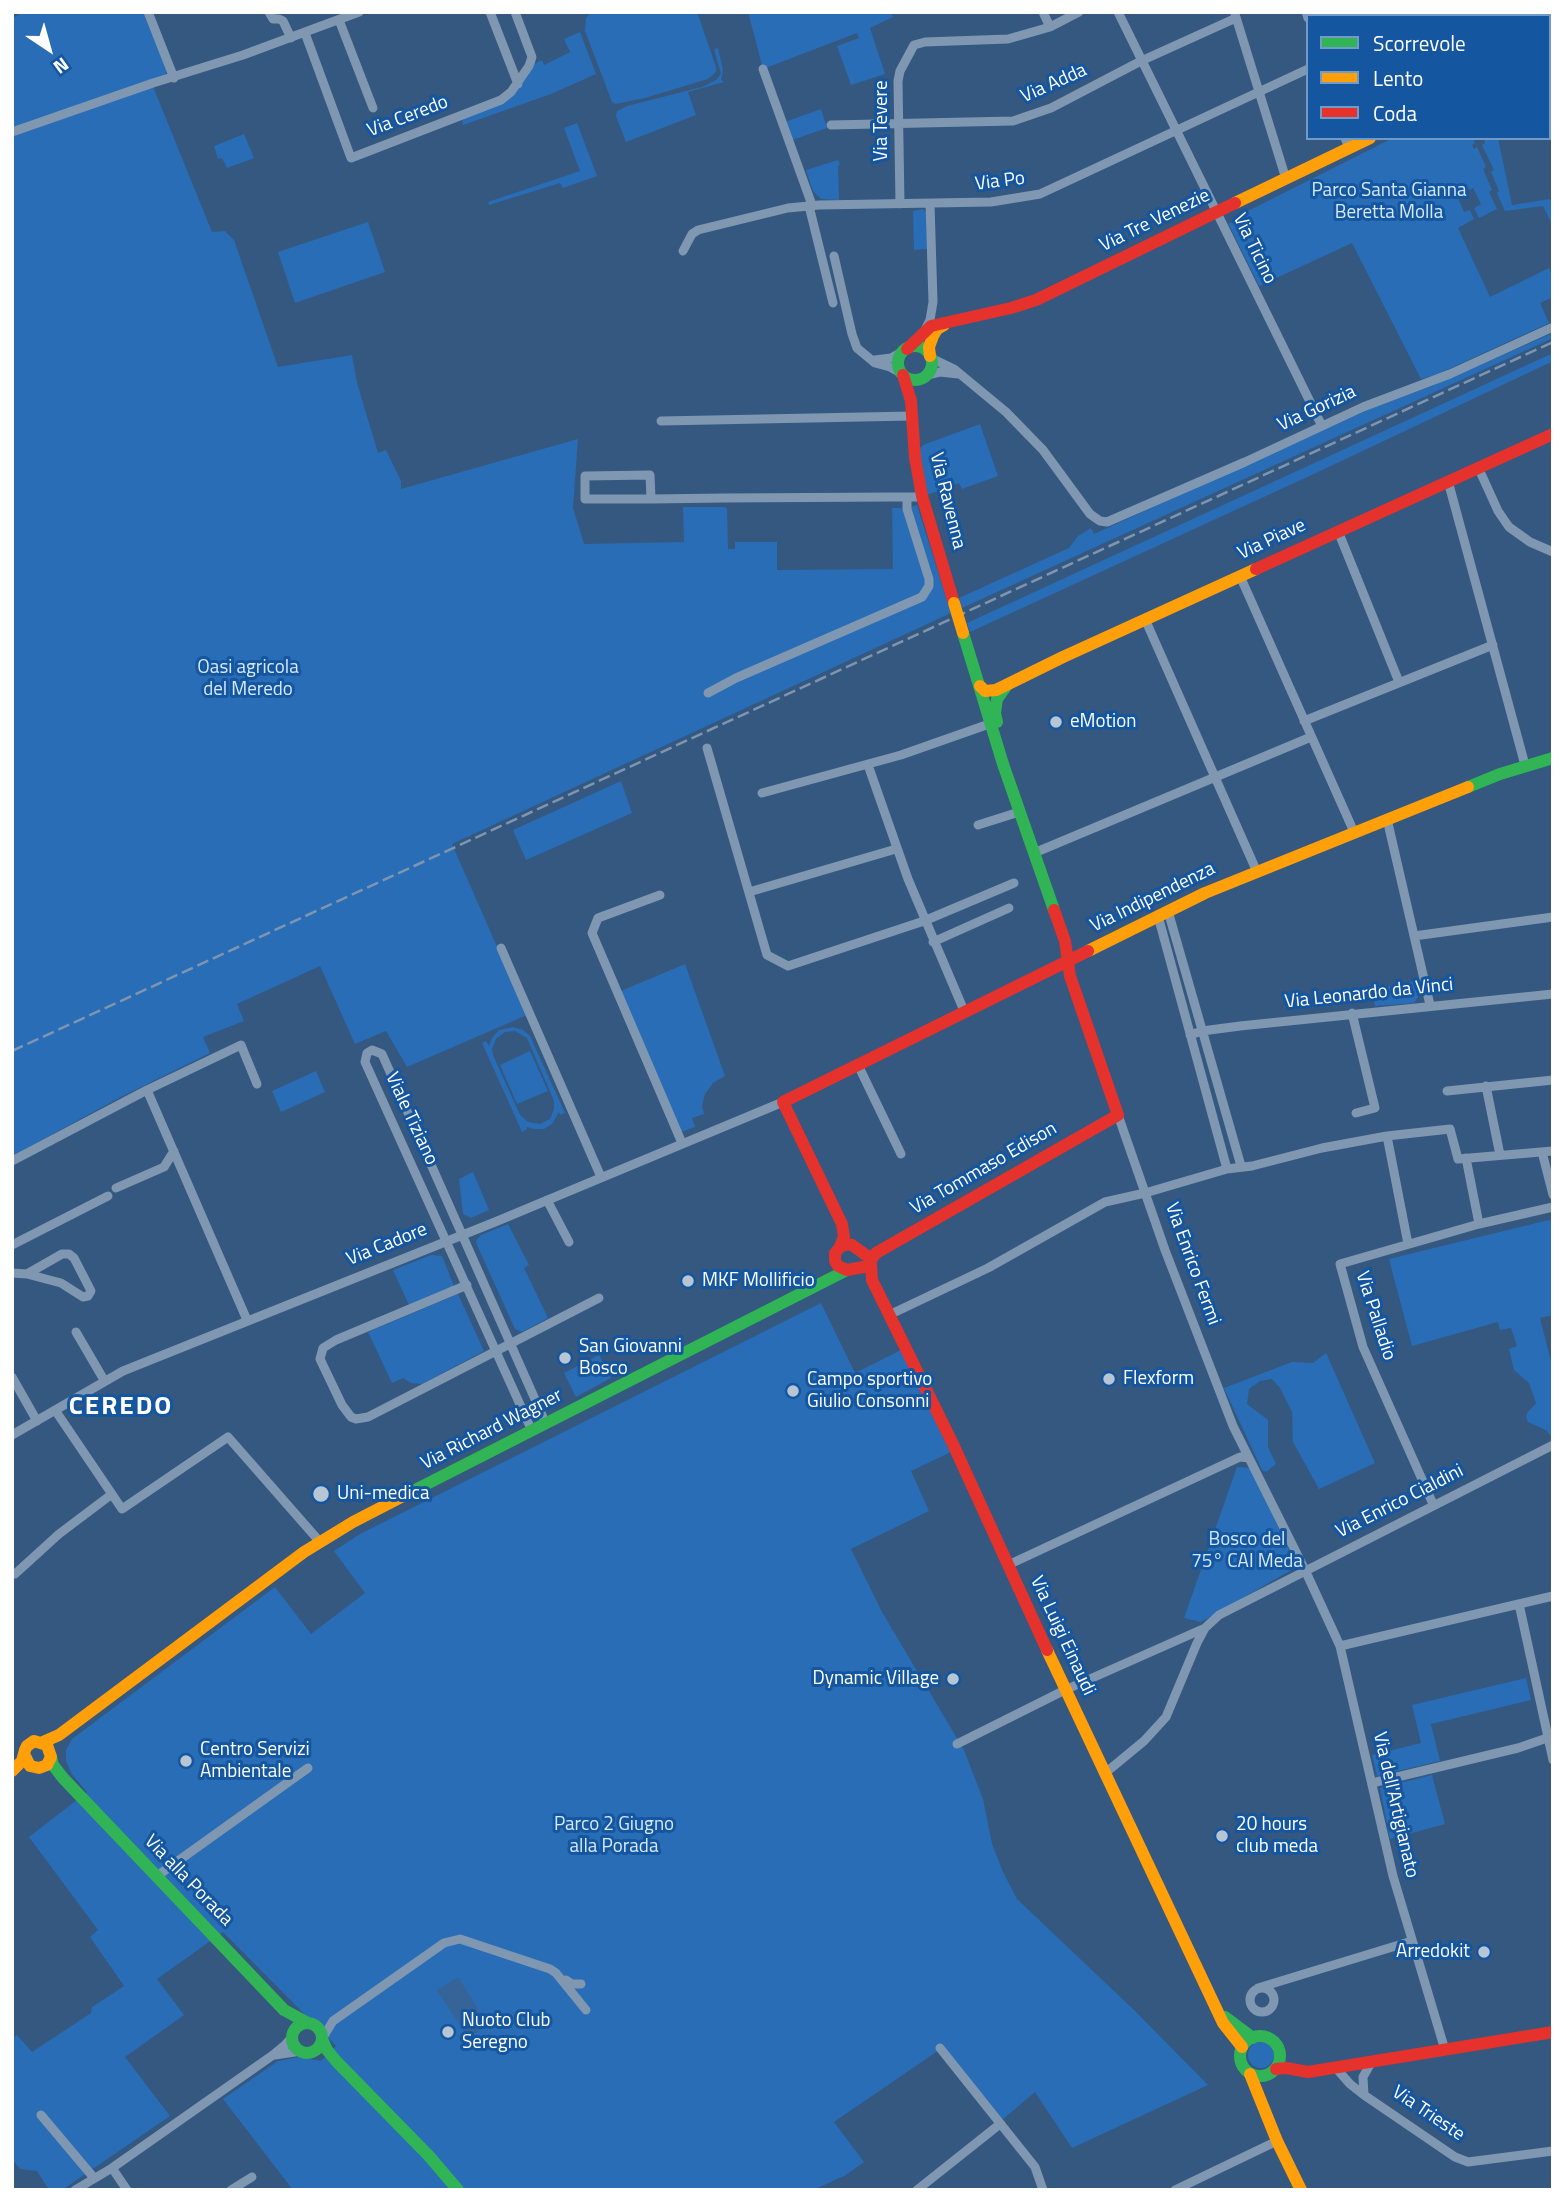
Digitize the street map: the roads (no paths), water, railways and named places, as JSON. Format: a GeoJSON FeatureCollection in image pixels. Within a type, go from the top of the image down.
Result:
{"type":"FeatureCollection","features":[{"type":"Feature","properties":{"kind":"street"},"geometry":{"type":"LineString","coordinates":[[148,12],[174,78]]}},
{"type":"Feature","properties":{"kind":"street"},"geometry":{"type":"LineString","coordinates":[[269,12],[273,19],[281,20],[291,38]]}},
{"type":"Feature","properties":{"kind":"street"},"geometry":{"type":"LineString","coordinates":[[12,132],[291,38],[359,12]]}},
{"type":"Feature","properties":{"kind":"street"},"geometry":{"type":"LineString","coordinates":[[490,12],[518,84]]}},
{"type":"Feature","properties":{"kind":"street"},"geometry":{"type":"LineString","coordinates":[[516,12],[532,57],[518,84]]}},
{"type":"Feature","properties":{"kind":"street"},"geometry":{"type":"LineString","coordinates":[[1043,12],[1050,27]]}},
{"type":"Feature","properties":{"kind":"street","name":"Via Tevere"},"geometry":{"type":"LineString","coordinates":[[900,204],[898,76],[915,45],[925,42],[1002,40],[1050,27],[1079,12]]}},
{"type":"Feature","properties":{"kind":"street","name":"Via Ticino"},"geometry":{"type":"LineString","coordinates":[[1118,12],[1322,426]]}},
{"type":"Feature","properties":{"kind":"street"},"geometry":{"type":"LineString","coordinates":[[1235,15],[1286,179]]}},
{"type":"Feature","properties":{"kind":"street","name":"Via Adda"},"geometry":{"type":"LineString","coordinates":[[831,125],[1013,121],[1051,108],[1235,15]]}},
{"type":"Feature","properties":{"kind":"street"},"geometry":{"type":"LineString","coordinates":[[340,20],[373,108]]}},
{"type":"Feature","properties":{"kind":"street","name":"Via Ceredo"},"geometry":{"type":"LineString","coordinates":[[305,33],[351,158],[501,100],[518,84]]}},
{"type":"Feature","properties":{"kind":"street"},"geometry":{"type":"LineString","coordinates":[[764,69],[811,206],[833,303]]}},
{"type":"Feature","properties":{"kind":"street","name":"Via Po"},"geometry":{"type":"LineString","coordinates":[[683,251],[692,234],[701,229],[788,208],[1001,202],[1040,194],[1306,70]]}},
{"type":"Feature","properties":{"kind":"street","name":"Via Tre Venezie"},"geometry":{"type":"LineString","coordinates":[[905,350],[935,324],[1036,300],[1286,179],[1347,143]]}},
{"type":"Feature","properties":{"kind":"street"},"geometry":{"type":"LineString","coordinates":[[925,331],[933,302],[930,204]]}},
{"type":"Feature","properties":{"kind":"street"},"geometry":{"type":"LineString","coordinates":[[834,256],[854,341],[867,358],[894,368],[915,380],[940,372],[963,376]]}},
{"type":"Feature","properties":{"kind":"street"},"geometry":{"type":"LineString","coordinates":[[825,271],[838,270]]}},
{"type":"Feature","properties":{"kind":"street"},"geometry":{"type":"LineString","coordinates":[[926,376],[931,367],[929,347],[934,333],[948,322],[937,316],[933,302]]}},
{"type":"Feature","properties":{"kind":"street","name":"Via Gorizia"},"geometry":{"type":"LineString","coordinates":[[963,376],[1006,412],[1037,443],[1087,510],[1103,522],[1115,520],[1363,407],[1450,374],[1553,327]]}},
{"type":"Feature","properties":{"kind":"street"},"geometry":{"type":"LineString","coordinates":[[867,358],[884,359],[920,347],[931,357],[963,376]]}},
{"type":"Feature","properties":{"kind":"street"},"geometry":{"type":"LineString","coordinates":[[902,374],[898,363],[905,350]]}},
{"type":"Feature","properties":{"kind":"street","name":"Via Ravenna"},"geometry":{"type":"LineString","coordinates":[[902,374],[908,386],[915,458],[922,496],[1003,764]]}},
{"type":"Feature","properties":{"kind":"street","name":"Via Ravenna"},"geometry":{"type":"LineString","coordinates":[[912,412],[916,391],[926,376]]}},
{"type":"Feature","properties":{"kind":"street"},"geometry":{"type":"LineString","coordinates":[[662,421],[912,412]]}},
{"type":"Feature","properties":{"kind":"street","name":"Via Piave"},"geometry":{"type":"LineString","coordinates":[[1011,680],[1553,434]]}},
{"type":"Feature","properties":{"kind":"street"},"geometry":{"type":"LineString","coordinates":[[1478,467],[1498,511],[1509,527],[1530,542],[1553,552]]}},
{"type":"Feature","properties":{"kind":"street"},"geometry":{"type":"LineString","coordinates":[[651,499],[650,475],[585,476],[585,499],[651,499],[907,497],[922,496]]}},
{"type":"Feature","properties":{"kind":"street"},"geometry":{"type":"LineString","coordinates":[[1448,481],[1525,765]]}},
{"type":"Feature","properties":{"kind":"street"},"geometry":{"type":"LineString","coordinates":[[708,693],[736,678],[922,597],[929,586],[929,579],[907,509],[907,497]]}},
{"type":"Feature","properties":{"kind":"street"},"geometry":{"type":"LineString","coordinates":[[1338,531],[1399,682]]}},
{"type":"Feature","properties":{"kind":"street"},"geometry":{"type":"LineString","coordinates":[[1240,576],[1354,832]]}},
{"type":"Feature","properties":{"kind":"street"},"geometry":{"type":"LineString","coordinates":[[1145,620],[1256,872]]}},
{"type":"Feature","properties":{"kind":"street"},"geometry":{"type":"LineString","coordinates":[[1304,721],[1493,645]]}},
{"type":"Feature","properties":{"kind":"street"},"geometry":{"type":"LineString","coordinates":[[978,680],[990,686],[1011,680]]}},
{"type":"Feature","properties":{"kind":"street"},"geometry":{"type":"LineString","coordinates":[[1003,764],[995,713],[999,693],[1011,680]]}},
{"type":"Feature","properties":{"kind":"street"},"geometry":{"type":"LineString","coordinates":[[762,793],[901,755],[992,723]]}},
{"type":"Feature","properties":{"kind":"street"},"geometry":{"type":"LineString","coordinates":[[1034,853],[1311,737]]}},
{"type":"Feature","properties":{"kind":"street"},"geometry":{"type":"LineString","coordinates":[[707,748],[767,955],[788,966],[924,921],[1014,883]]}},
{"type":"Feature","properties":{"kind":"street","name":"Via Indipendenza"},"geometry":{"type":"LineString","coordinates":[[783,1102],[1163,914],[1256,872],[1525,765],[1553,758]]}},
{"type":"Feature","properties":{"kind":"street","name":"Via Enrico Fermi"},"geometry":{"type":"LineString","coordinates":[[1003,764],[1065,942],[1070,976],[1165,1250],[1218,1389],[1249,1458],[1306,1570]]}},
{"type":"Feature","properties":{"kind":"street"},"geometry":{"type":"LineString","coordinates":[[868,765],[924,921],[965,1013]]}},
{"type":"Feature","properties":{"kind":"street"},"geometry":{"type":"LineString","coordinates":[[978,825],[1020,812]]}},
{"type":"Feature","properties":{"kind":"street"},"geometry":{"type":"LineString","coordinates":[[1387,819],[1430,1005]]}},
{"type":"Feature","properties":{"kind":"street"},"geometry":{"type":"LineString","coordinates":[[749,892],[896,849]]}},
{"type":"Feature","properties":{"kind":"street"},"geometry":{"type":"LineString","coordinates":[[660,895],[598,918],[592,933],[682,1143]]}},
{"type":"Feature","properties":{"kind":"street"},"geometry":{"type":"LineString","coordinates":[[933,942],[1009,908]]}},
{"type":"Feature","properties":{"kind":"street"},"geometry":{"type":"LineString","coordinates":[[1163,914],[1202,1031],[1241,1166]]}},
{"type":"Feature","properties":{"kind":"street"},"geometry":{"type":"LineString","coordinates":[[1163,914],[1190,1035],[1227,1168]]}},
{"type":"Feature","properties":{"kind":"street"},"geometry":{"type":"LineString","coordinates":[[1414,936],[1553,917]]}},
{"type":"Feature","properties":{"kind":"street"},"geometry":{"type":"LineString","coordinates":[[501,948],[601,1177]]}},
{"type":"Feature","properties":{"kind":"street","name":"Via Leonardo da Vinci"},"geometry":{"type":"LineString","coordinates":[[1190,1035],[1202,1031],[1352,1013],[1553,994]]}},
{"type":"Feature","properties":{"kind":"street"},"geometry":{"type":"LineString","coordinates":[[1352,1013],[1375,1108],[1356,1113]]}},
{"type":"Feature","properties":{"kind":"street"},"geometry":{"type":"LineString","coordinates":[[12,1161],[241,1045],[257,1083]]}},
{"type":"Feature","properties":{"kind":"street","name":"Viale Tiziano"},"geometry":{"type":"LineString","coordinates":[[532,1431],[365,1062],[367,1054],[372,1050],[382,1054],[546,1424]]}},
{"type":"Feature","properties":{"kind":"street"},"geometry":{"type":"LineString","coordinates":[[858,1065],[901,1154]]}},
{"type":"Feature","properties":{"kind":"street"},"geometry":{"type":"LineString","coordinates":[[1447,1091],[1553,1080]]}},
{"type":"Feature","properties":{"kind":"street"},"geometry":{"type":"LineString","coordinates":[[1486,1087],[1500,1155]]}},
{"type":"Feature","properties":{"kind":"street"},"geometry":{"type":"LineString","coordinates":[[148,1090],[247,1320]]}},
{"type":"Feature","properties":{"kind":"street"},"geometry":{"type":"LineString","coordinates":[[783,1102],[842,1224],[844,1237],[830,1270],[822,1280]]}},
{"type":"Feature","properties":{"kind":"street","name":"Via Cadore"},"geometry":{"type":"LineString","coordinates":[[12,1435],[104,1380],[783,1102]]}},
{"type":"Feature","properties":{"kind":"street","name":"Via Tommaso Edison"},"geometry":{"type":"LineString","coordinates":[[871,1262],[876,1253],[1118,1115]]}},
{"type":"Feature","properties":{"kind":"street"},"geometry":{"type":"LineString","coordinates":[[889,1315],[988,1268],[1105,1202],[1227,1168],[1251,1166],[1322,1148],[1387,1136],[1450,1129],[1458,1159],[1553,1151]]}},
{"type":"Feature","properties":{"kind":"street"},"geometry":{"type":"LineString","coordinates":[[1387,1136],[1408,1244],[1553,1207]]}},
{"type":"Feature","properties":{"kind":"street"},"geometry":{"type":"LineString","coordinates":[[116,1188],[164,1167],[174,1152]]}},
{"type":"Feature","properties":{"kind":"street"},"geometry":{"type":"LineString","coordinates":[[1542,1152],[1553,1195]]}},
{"type":"Feature","properties":{"kind":"street"},"geometry":{"type":"LineString","coordinates":[[1466,1158],[1479,1224]]}},
{"type":"Feature","properties":{"kind":"street"},"geometry":{"type":"LineString","coordinates":[[12,1245],[108,1196]]}},
{"type":"Feature","properties":{"kind":"street"},"geometry":{"type":"LineString","coordinates":[[547,1200],[569,1242]]}},
{"type":"Feature","properties":{"kind":"street"},"geometry":{"type":"LineString","coordinates":[[837,1252],[847,1244],[852,1245],[871,1262]]}},
{"type":"Feature","properties":{"kind":"street","name":"Via Palladio"},"geometry":{"type":"LineString","coordinates":[[1408,1244],[1340,1264],[1363,1347],[1433,1504]]}},
{"type":"Feature","properties":{"kind":"street"},"geometry":{"type":"LineString","coordinates":[[837,1252],[838,1266],[860,1272],[872,1280]]}},
{"type":"Feature","properties":{"kind":"street"},"geometry":{"type":"LineString","coordinates":[[12,1273],[61,1283],[83,1297],[88,1296],[91,1291],[74,1258],[69,1254],[62,1254],[27,1274]]}},
{"type":"Feature","properties":{"kind":"street","name":"Via Richard Wagner"},"geometry":{"type":"LineString","coordinates":[[12,1772],[22,1761],[270,1576],[353,1522],[822,1280],[848,1270],[866,1268],[871,1262]]}},
{"type":"Feature","properties":{"kind":"street","name":"Via Luigi Einaudi"},"geometry":{"type":"LineString","coordinates":[[871,1262],[872,1280],[952,1442],[1104,1774],[1223,2023],[1242,2047]]}},
{"type":"Feature","properties":{"kind":"street"},"geometry":{"type":"LineString","coordinates":[[467,1285],[336,1340],[323,1348],[320,1359],[346,1412],[356,1419],[368,1417],[598,1298]]}},
{"type":"Feature","properties":{"kind":"street"},"geometry":{"type":"LineString","coordinates":[[76,1332],[104,1380]]}},
{"type":"Feature","properties":{"kind":"street"},"geometry":{"type":"LineString","coordinates":[[12,1377],[37,1421]]}},
{"type":"Feature","properties":{"kind":"street"},"geometry":{"type":"LineString","coordinates":[[55,1409],[122,1509],[228,1437],[320,1542]]}},
{"type":"Feature","properties":{"kind":"street","name":"Via Enrico Cialdini"},"geometry":{"type":"LineString","coordinates":[[957,1744],[1065,1689],[1205,1628],[1219,1615],[1553,1445]]}},
{"type":"Feature","properties":{"kind":"street"},"geometry":{"type":"LineString","coordinates":[[1008,1565],[1240,1457],[1249,1458]]}},
{"type":"Feature","properties":{"kind":"street"},"geometry":{"type":"LineString","coordinates":[[15,1574],[59,1534],[112,1494]]}},
{"type":"Feature","properties":{"kind":"street","name":"Via dell'Artigianato"},"geometry":{"type":"LineString","coordinates":[[1306,1570],[1340,1646],[1393,1876],[1445,2050]]}},
{"type":"Feature","properties":{"kind":"street"},"geometry":{"type":"LineString","coordinates":[[1340,1646],[1553,1596]]}},
{"type":"Feature","properties":{"kind":"street"},"geometry":{"type":"LineString","coordinates":[[1519,1604],[1553,1760]]}},
{"type":"Feature","properties":{"kind":"street"},"geometry":{"type":"LineString","coordinates":[[1104,1774],[1143,1741],[1166,1717],[1205,1628]]}},
{"type":"Feature","properties":{"kind":"street"},"geometry":{"type":"LineString","coordinates":[[1372,1783],[1518,1748],[1550,1737]]}},
{"type":"Feature","properties":{"kind":"street"},"geometry":{"type":"LineString","coordinates":[[38,1749],[47,1765],[36,1768],[27,1763],[38,1749]]}},
{"type":"Feature","properties":{"kind":"street","name":"Via alla Porada"},"geometry":{"type":"LineString","coordinates":[[38,1749],[284,2010],[310,2024]]}},
{"type":"Feature","properties":{"kind":"street","name":"Via Richard Wagner"},"geometry":{"type":"LineString","coordinates":[[12,1772],[36,1768]]}},
{"type":"Feature","properties":{"kind":"street","name":"Via alla Porada"},"geometry":{"type":"LineString","coordinates":[[36,1768],[63,1778]]}},
{"type":"Feature","properties":{"kind":"street"},"geometry":{"type":"LineString","coordinates":[[157,1876],[308,1768]]}},
{"type":"Feature","properties":{"kind":"street"},"geometry":{"type":"LineString","coordinates":[[75,2190],[112,2168],[273,2055],[285,2045],[299,2026],[333,2021],[444,1943],[460,1939],[526,1959],[572,1984],[581,1984]]}},
{"type":"Feature","properties":{"kind":"street"},"geometry":{"type":"LineString","coordinates":[[1276,1982],[1272,1987],[1272,2007],[1266,2012],[1258,2012],[1251,2007],[1249,1998],[1258,1988],[1276,1982],[1412,1941]]}},
{"type":"Feature","properties":{"kind":"street"},"geometry":{"type":"LineString","coordinates":[[556,1973],[586,2010]]}},
{"type":"Feature","properties":{"kind":"street"},"geometry":{"type":"LineString","coordinates":[[1258,1988],[1268,1990],[1273,1996]]}},
{"type":"Feature","properties":{"kind":"street","name":"Via Luigi Einaudi"},"geometry":{"type":"LineString","coordinates":[[1217,2009],[1231,2023],[1253,2038]]}},
{"type":"Feature","properties":{"kind":"street","name":"Via alla Porada"},"geometry":{"type":"LineString","coordinates":[[284,2010],[293,2034]]}},
{"type":"Feature","properties":{"kind":"street"},"geometry":{"type":"LineString","coordinates":[[273,2055],[318,2049],[333,2021]]}},
{"type":"Feature","properties":{"kind":"street"},"geometry":{"type":"LineString","coordinates":[[310,2024],[320,2030],[327,2050],[337,2062],[429,2156],[458,2190]]}},
{"type":"Feature","properties":{"kind":"street","name":"Via Trieste"},"geometry":{"type":"LineString","coordinates":[[1271,2072],[1286,2068],[1308,2072],[1553,2032]]}},
{"type":"Feature","properties":{"kind":"street"},"geometry":{"type":"LineString","coordinates":[[293,2034],[294,2044],[305,2052],[337,2062]]}},
{"type":"Feature","properties":{"kind":"street"},"geometry":{"type":"LineString","coordinates":[[1257,2095],[1259,2086],[1271,2072],[1280,2054],[1278,2048],[1265,2037],[1253,2038],[1242,2047],[1242,2065],[1250,2074],[1257,2095],[1277,2141],[1301,2190]]}},
{"type":"Feature","properties":{"kind":"street"},"geometry":{"type":"LineString","coordinates":[[940,2048],[1035,2167],[1043,2190]]}},
{"type":"Feature","properties":{"kind":"street","name":"Via Trieste"},"geometry":{"type":"LineString","coordinates":[[1280,2054],[1297,2064],[1321,2069]]}},
{"type":"Feature","properties":{"kind":"street"},"geometry":{"type":"LineString","coordinates":[[1364,2095],[1363,2077],[1372,2062]]}},
{"type":"Feature","properties":{"kind":"street","name":"Via Trieste"},"geometry":{"type":"LineString","coordinates":[[1335,2067],[1364,2095],[1455,2157],[1468,2162],[1553,2151]]}},
{"type":"Feature","properties":{"kind":"street"},"geometry":{"type":"LineString","coordinates":[[1250,2074],[1271,2072]]}},
{"type":"Feature","properties":{"kind":"street"},"geometry":{"type":"LineString","coordinates":[[41,2115],[94,2178]]}},
{"type":"Feature","properties":{"kind":"street"},"geometry":{"type":"LineString","coordinates":[[917,2190],[1000,2124]]}},
{"type":"Feature","properties":{"kind":"street"},"geometry":{"type":"LineString","coordinates":[[1175,2190],[1277,2141]]}},
{"type":"Feature","properties":{"kind":"street"},"geometry":{"type":"LineString","coordinates":[[112,2168],[127,2190]]}},
{"type":"Feature","properties":{"kind":"street"},"geometry":{"type":"LineString","coordinates":[[233,2189],[252,2177]]}},
{"type":"Feature","properties":{"kind":"railway"},"geometry":{"type":"LineString","coordinates":[[12,1051],[1553,342]]}},
{"type":"Feature","properties":{"kind":"place","name":"eMotion"},"geometry":{"type":"Point","coordinates":[1056,722]}},
{"type":"Feature","properties":{"kind":"place","name":"MKF Mollificio"},"geometry":{"type":"Point","coordinates":[688,1281]}},
{"type":"Feature","properties":{"kind":"place","name":"San Giovanni Bosco"},"geometry":{"type":"Point","coordinates":[565,1358]}},
{"type":"Feature","properties":{"kind":"place","name":"Flexform"},"geometry":{"type":"Point","coordinates":[1109,1379]}},
{"type":"Feature","properties":{"kind":"place","name":"Campo sportivo Giulio Consonni"},"geometry":{"type":"Point","coordinates":[793,1391]}},
{"type":"Feature","properties":{"kind":"place","name":"Uni-medica"},"geometry":{"type":"Point","coordinates":[321,1494]}},
{"type":"Feature","properties":{"kind":"place","name":"Dynamic Village"},"geometry":{"type":"Point","coordinates":[953,1679]}},
{"type":"Feature","properties":{"kind":"place","name":"Centro Servizi Ambientale"},"geometry":{"type":"Point","coordinates":[186,1761]}},
{"type":"Feature","properties":{"kind":"place","name":"20 hours club meda"},"geometry":{"type":"Point","coordinates":[1222,1836]}},
{"type":"Feature","properties":{"kind":"place","name":"Arredokit"},"geometry":{"type":"Point","coordinates":[1484,1952]}},
{"type":"Feature","properties":{"kind":"place","name":"Nuoto Club Seregno"},"geometry":{"type":"Point","coordinates":[448,2032]}},
{"type":"Feature","properties":{"kind":"district","name":"CEREDO"},"geometry":{"type":"Point","coordinates":[121,1408]}},
{"type":"Feature","properties":{"kind":"park label","name":"Parco Santa Gianna Beretta Molla"},"geometry":{"type":"Point","coordinates":[1389,202]}},
{"type":"Feature","properties":{"kind":"park label","name":"Oasi agricola del Meredo"},"geometry":{"type":"Point","coordinates":[248,679]}},
{"type":"Feature","properties":{"kind":"park label","name":"Bosco del 75° CAI Meda"},"geometry":{"type":"Point","coordinates":[1247,1551]}},
{"type":"Feature","properties":{"kind":"park label","name":"Parco 2 Giugno alla Porada"},"geometry":{"type":"Point","coordinates":[614,1836]}}]}
